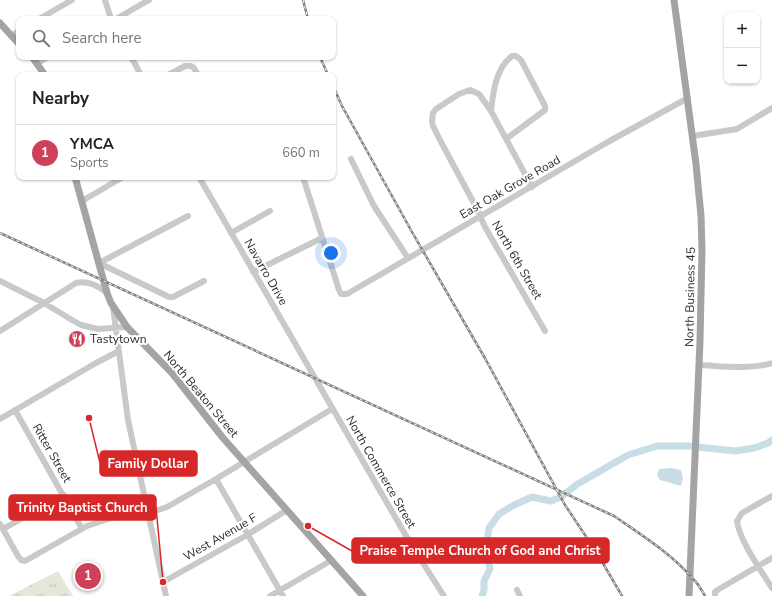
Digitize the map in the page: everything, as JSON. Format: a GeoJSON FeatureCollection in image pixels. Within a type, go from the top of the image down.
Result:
{"type":"FeatureCollection","features":[{"type":"Feature","properties":{"kind":"main road","name":"North Business 45"},"geometry":{"type":"LineString","coordinates":[[674,0],[693,136],[702,249],[699,365],[688,596]]}},
{"type":"Feature","properties":{"kind":"main road"},"geometry":{"type":"LineString","coordinates":[[0,23],[16,41]]}},
{"type":"Feature","properties":{"kind":"main road"},"geometry":{"type":"LineString","coordinates":[[34,60],[43,72]]}},
{"type":"Feature","properties":{"kind":"main road","name":"North Beaton Street"},"geometry":{"type":"LineString","coordinates":[[76,180],[107,293],[113,306],[127,326],[172,373],[223,438],[363,596]]}},
{"type":"Feature","properties":{"kind":"street"},"geometry":{"type":"LineString","coordinates":[[44,16],[72,0]]}},
{"type":"Feature","properties":{"kind":"street"},"geometry":{"type":"LineString","coordinates":[[105,0],[110,16]]}},
{"type":"Feature","properties":{"kind":"street"},"geometry":{"type":"LineString","coordinates":[[121,16],[149,0]]}},
{"type":"Feature","properties":{"kind":"street"},"geometry":{"type":"LineString","coordinates":[[11,36],[16,34]]}},
{"type":"Feature","properties":{"kind":"street"},"geometry":{"type":"LineString","coordinates":[[506,140],[544,112],[545,106],[521,60],[516,56],[512,56],[505,61],[492,95],[491,111],[506,140],[532,187]]}},
{"type":"Feature","properties":{"kind":"street"},"geometry":{"type":"LineString","coordinates":[[37,63],[42,60]]}},
{"type":"Feature","properties":{"kind":"street"},"geometry":{"type":"LineString","coordinates":[[133,60],[139,72]]}},
{"type":"Feature","properties":{"kind":"street"},"geometry":{"type":"LineString","coordinates":[[174,72],[185,66],[191,66],[196,72]]}},
{"type":"Feature","properties":{"kind":"street","name":"North 6th Street"},"geometry":{"type":"LineString","coordinates":[[491,111],[479,94],[470,90],[459,94],[436,109],[433,113],[433,126],[460,174],[485,227],[545,331]]}},
{"type":"Feature","properties":{"kind":"street","name":"East Oak Grove Road"},"geometry":{"type":"LineString","coordinates":[[322,238],[339,290],[343,294],[350,292],[688,98]]}},
{"type":"Feature","properties":{"kind":"street"},"geometry":{"type":"LineString","coordinates":[[693,136],[737,129],[772,108]]}},
{"type":"Feature","properties":{"kind":"street"},"geometry":{"type":"LineString","coordinates":[[351,158],[374,206],[408,258]]}},
{"type":"Feature","properties":{"kind":"street"},"geometry":{"type":"LineString","coordinates":[[82,201],[118,180]]}},
{"type":"Feature","properties":{"kind":"street","name":"Navarro Drive"},"geometry":{"type":"LineString","coordinates":[[200,180],[314,377]]}},
{"type":"Feature","properties":{"kind":"street"},"geometry":{"type":"LineString","coordinates":[[253,272],[322,238],[304,180]]}},
{"type":"Feature","properties":{"kind":"street"},"geometry":{"type":"LineString","coordinates":[[231,233],[270,211]]}},
{"type":"Feature","properties":{"kind":"street"},"geometry":{"type":"LineString","coordinates":[[99,263],[188,216]]}},
{"type":"Feature","properties":{"kind":"street"},"geometry":{"type":"LineString","coordinates":[[99,263],[169,297],[173,297],[204,281]]}},
{"type":"Feature","properties":{"kind":"street"},"geometry":{"type":"LineString","coordinates":[[0,281],[44,303],[81,325],[98,329],[127,326]]}},
{"type":"Feature","properties":{"kind":"street"},"geometry":{"type":"LineString","coordinates":[[0,331],[76,283],[82,282],[99,287],[107,293]]}},
{"type":"Feature","properties":{"kind":"street"},"geometry":{"type":"LineString","coordinates":[[113,306],[128,420],[166,596]]}},
{"type":"Feature","properties":{"kind":"street"},"geometry":{"type":"LineString","coordinates":[[0,419],[119,351]]}},
{"type":"Feature","properties":{"kind":"street"},"geometry":{"type":"LineString","coordinates":[[699,365],[746,367],[772,363]]}},
{"type":"Feature","properties":{"kind":"street","name":"North Commerce Street"},"geometry":{"type":"LineString","coordinates":[[314,377],[409,541],[444,596]]}},
{"type":"Feature","properties":{"kind":"street"},"geometry":{"type":"LineString","coordinates":[[64,495],[2,526],[18,556],[23,561],[82,528],[97,522],[129,512],[158,510],[167,507],[332,409]]}},
{"type":"Feature","properties":{"kind":"street","name":"Ritter Street"},"geometry":{"type":"LineString","coordinates":[[15,410],[82,528]]}},
{"type":"Feature","properties":{"kind":"street"},"geometry":{"type":"LineString","coordinates":[[216,479],[281,593]]}},
{"type":"Feature","properties":{"kind":"street"},"geometry":{"type":"LineString","coordinates":[[772,496],[742,513],[738,521],[740,532],[758,566],[772,588]]}},
{"type":"Feature","properties":{"kind":"street","name":"West Avenue F"},"geometry":{"type":"LineString","coordinates":[[163,582],[247,535],[287,510]]}},
{"type":"Feature","properties":{"kind":"street"},"geometry":{"type":"LineString","coordinates":[[715,595],[719,589],[772,558]]}},
{"type":"Feature","properties":{"kind":"street"},"geometry":{"type":"LineString","coordinates":[[270,596],[281,593],[332,560]]}},
{"type":"Feature","properties":{"kind":"street"},"geometry":{"type":"LineString","coordinates":[[517,590],[520,596]]}},
{"type":"Feature","properties":{"kind":"green space"},"geometry":{"type":"Polygon","coordinates":[[[58,571],[73,596],[9,596],[58,571]]]}},
{"type":"Feature","properties":{"kind":"water"},"geometry":{"type":"Polygon","coordinates":[[[672,468],[681,470],[683,478],[681,486],[660,480],[657,475],[659,469],[672,468]]]}},
{"type":"Feature","properties":{"kind":"waterway"},"geometry":{"type":"LineString","coordinates":[[482,596],[484,581],[490,569],[486,549],[489,528],[499,514],[514,505],[532,497],[551,501],[561,497],[576,485],[628,455],[657,446],[689,446],[735,451],[754,448],[772,440]]}},
{"type":"Feature","properties":{"kind":"railway"},"geometry":{"type":"LineString","coordinates":[[303,0],[307,16]]}},
{"type":"Feature","properties":{"kind":"railway"},"geometry":{"type":"LineString","coordinates":[[321,60],[327,72]]}},
{"type":"Feature","properties":{"kind":"railway"},"geometry":{"type":"LineString","coordinates":[[336,93],[412,232],[486,360],[565,505],[597,553],[622,596]]}},
{"type":"Feature","properties":{"kind":"railway"},"geometry":{"type":"LineString","coordinates":[[0,233],[614,516],[677,562],[696,583],[705,596]]}},
{"type":"Feature","properties":{"kind":"place","name":"Tastytown"},"geometry":{"type":"Point","coordinates":[77,339]}},
{"type":"Feature","properties":{"kind":"place","name":"Family Dollar"},"geometry":{"type":"Point","coordinates":[89,418]}},
{"type":"Feature","properties":{"kind":"place","name":"Praise Temple Church of God and Christ"},"geometry":{"type":"Point","coordinates":[308,526]}},
{"type":"Feature","properties":{"kind":"place","name":"YMCA"},"geometry":{"type":"Point","coordinates":[88,576]}},
{"type":"Feature","properties":{"kind":"place","name":"Trinity Baptist Church"},"geometry":{"type":"Point","coordinates":[163,582]}}]}
